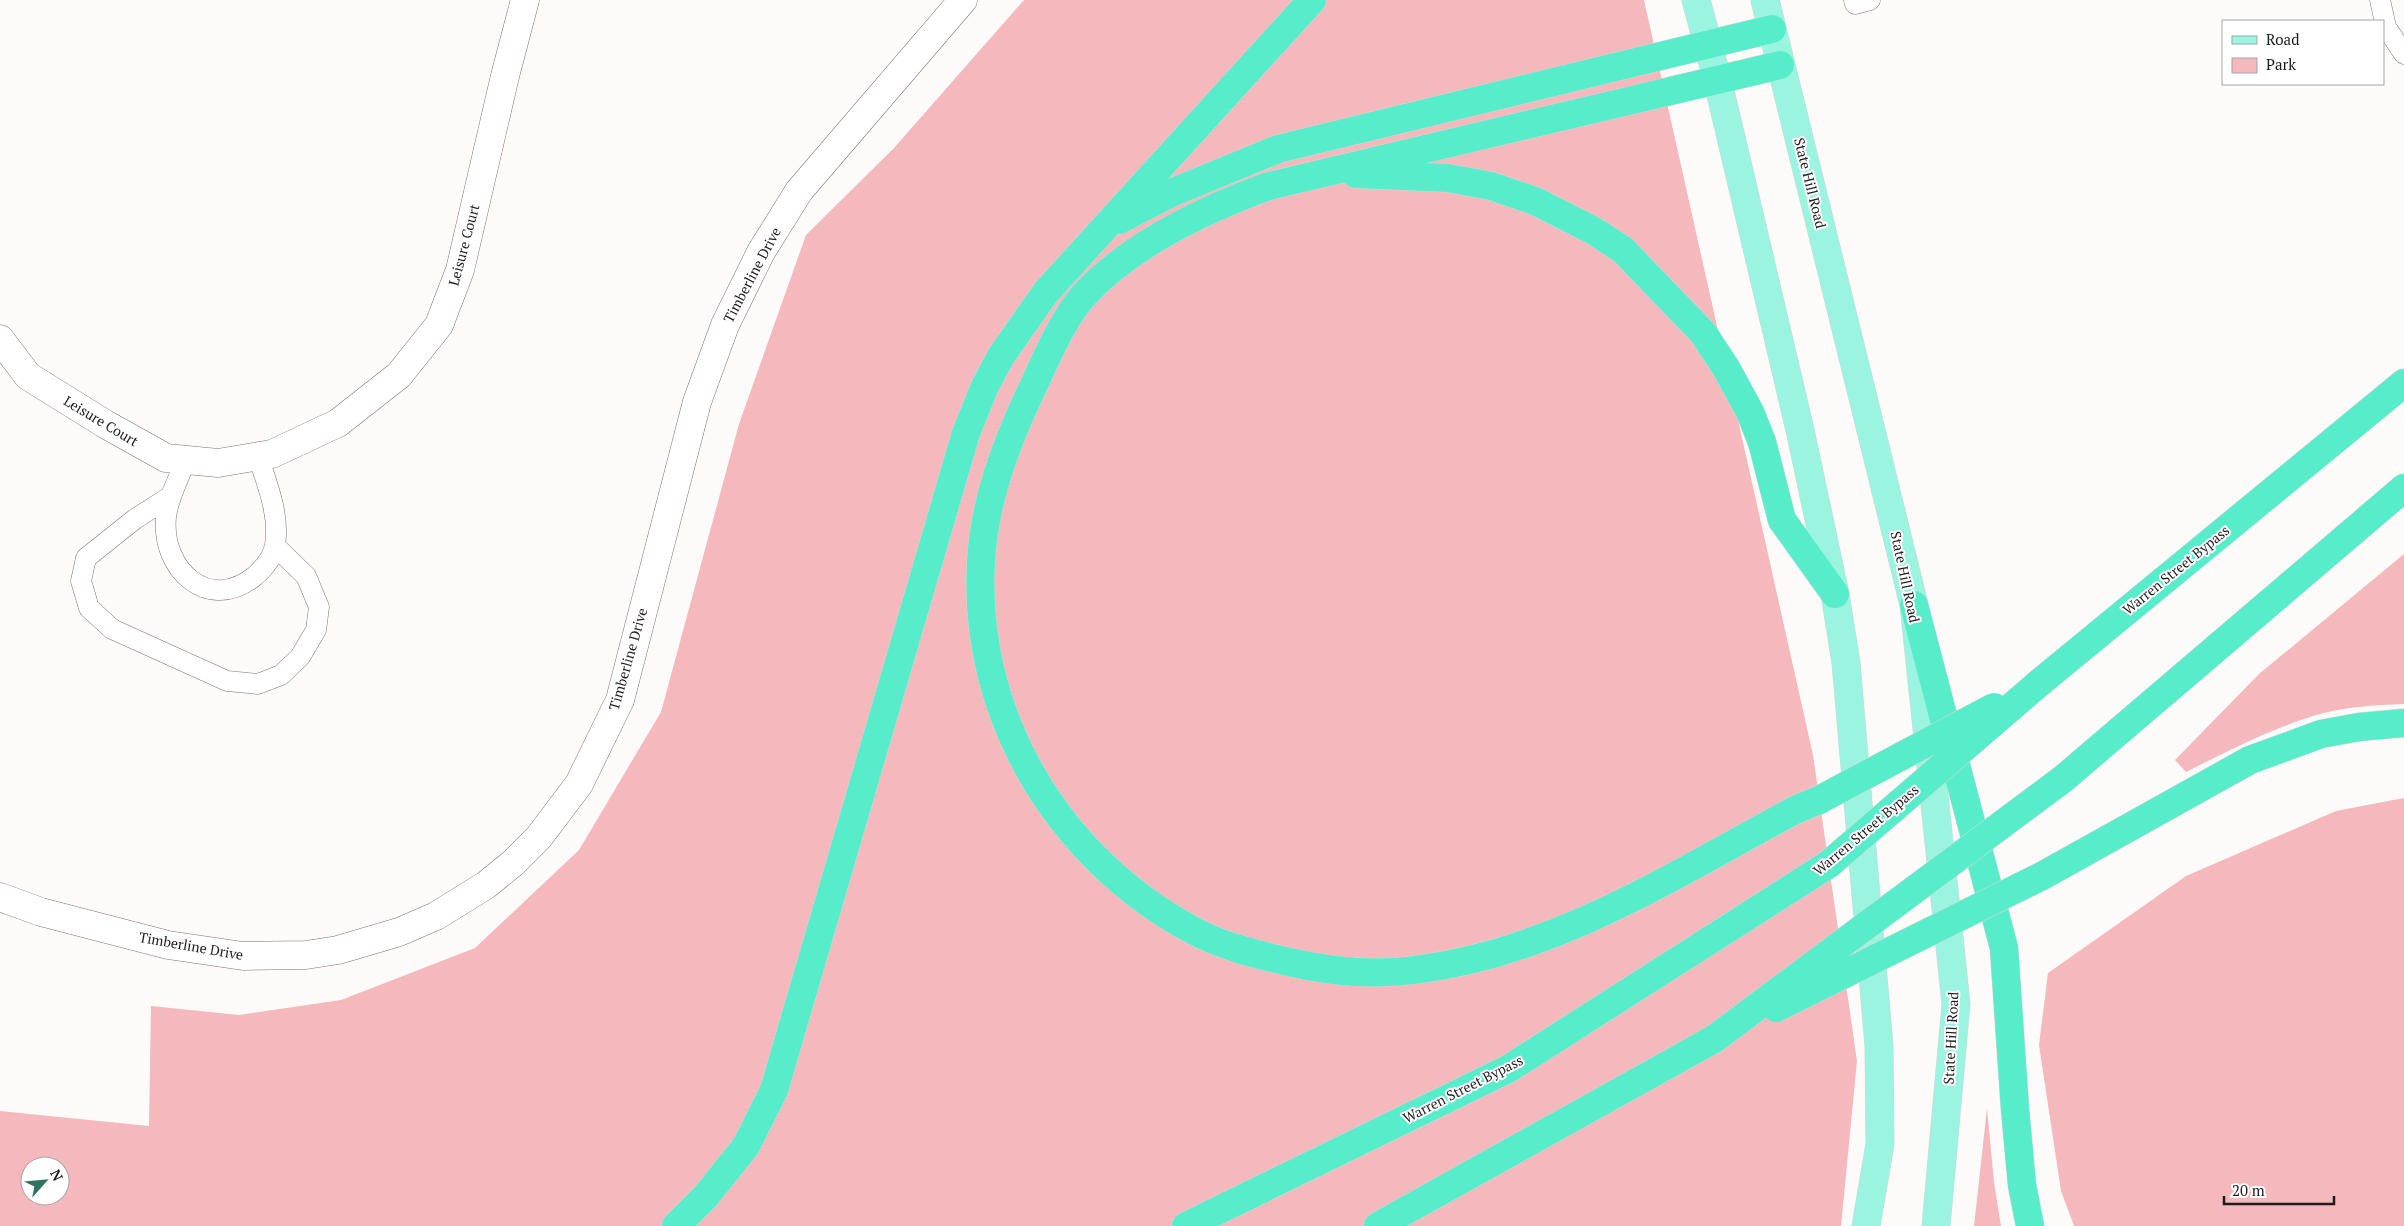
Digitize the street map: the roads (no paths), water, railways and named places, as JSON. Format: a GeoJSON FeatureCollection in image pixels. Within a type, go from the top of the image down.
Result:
{"type":"FeatureCollection","features":[{"type":"Feature","properties":{"kind":"highway"},"geometry":{"type":"LineString","coordinates":[[676,1226],[706,1197],[746,1146],[774,1090],[966,433],[985,386],[1001,356],[1031,311],[1100,230],[1312,0]]}},
{"type":"Feature","properties":{"kind":"highway"},"geometry":{"type":"LineString","coordinates":[[1100,230],[1171,193],[1278,149],[1772,29]]}},
{"type":"Feature","properties":{"kind":"highway"},"geometry":{"type":"LineString","coordinates":[[1780,64],[1269,186],[1228,201],[1192,219],[1119,264],[1082,296],[1057,338],[1021,412],[1000,466],[986,518],[981,562],[984,641],[991,677],[1014,740],[1048,802],[1064,824],[1110,871],[1134,891],[1196,932],[1234,947],[1274,959],[1331,971],[1356,973],[1417,970],[1461,962],[1543,938],[1624,901],[2038,684]]}},
{"type":"Feature","properties":{"kind":"highway"},"geometry":{"type":"LineString","coordinates":[[1322,173],[1448,178],[1490,186],[1543,205],[1594,230],[1623,250],[1703,334],[1726,368],[1750,412],[1762,442],[1782,520],[1835,594]]}},
{"type":"Feature","properties":{"kind":"highway","name":"Warren Street Bypass"},"geometry":{"type":"LineString","coordinates":[[1186,1226],[1508,1069],[1829,864],[2038,684],[2404,383]]}},
{"type":"Feature","properties":{"kind":"highway"},"geometry":{"type":"LineString","coordinates":[[1714,1039],[2063,779],[2404,488]]}},
{"type":"Feature","properties":{"kind":"highway"},"geometry":{"type":"LineString","coordinates":[[1914,605],[2004,948],[2022,1185],[2030,1226]]}},
{"type":"Feature","properties":{"kind":"highway"},"geometry":{"type":"LineString","coordinates":[[1378,1226],[1714,1039],[2042,876],[2250,760],[2321,734],[2359,727],[2404,723]]}},
{"type":"Feature","properties":{"kind":"main road"},"geometry":{"type":"LineString","coordinates":[[1696,0],[1717,78],[1800,430],[1835,594],[1846,663],[1879,1046],[1880,1144],[1866,1226]]}},
{"type":"Feature","properties":{"kind":"main road","name":"State Hill Road"},"geometry":{"type":"LineString","coordinates":[[1765,0],[1914,605],[1956,1004],[1936,1226]]}},
{"type":"Feature","properties":{"kind":"street","name":"Leisure Court"},"geometry":{"type":"LineString","coordinates":[[0,339],[28,376],[105,424],[166,458],[218,463],[272,454],[338,423],[398,375],[439,325],[460,270],[505,76],[525,0]]}},
{"type":"Feature","properties":{"kind":"street","name":"Timberline Drive"},"geometry":{"type":"LineString","coordinates":[[0,897],[41,912],[168,945],[243,956],[306,955],[338,950],[399,932],[436,916],[486,885],[513,863],[539,837],[579,784],[620,700],[697,402],[725,325],[761,252],[799,191],[963,0]]}},
{"type":"Feature","properties":{"kind":"lane"},"geometry":{"type":"LineString","coordinates":[[1854,0],[1855,4],[1870,0]]}},
{"type":"Feature","properties":{"kind":"lane"},"geometry":{"type":"LineString","coordinates":[[2380,0],[2386,27],[2404,54]]}},
{"type":"Feature","properties":{"kind":"lane"},"geometry":{"type":"LineString","coordinates":[[186,460],[171,496],[166,517],[168,544],[176,566],[194,583],[213,590],[234,588],[249,580],[264,568],[275,546],[276,514],[258,456]]}},
{"type":"Feature","properties":{"kind":"lane"},"geometry":{"type":"LineString","coordinates":[[171,496],[135,519],[86,558],[81,580],[89,608],[112,629],[226,681],[258,684],[281,675],[300,657],[316,630],[319,607],[306,576],[275,546]]}}]}
